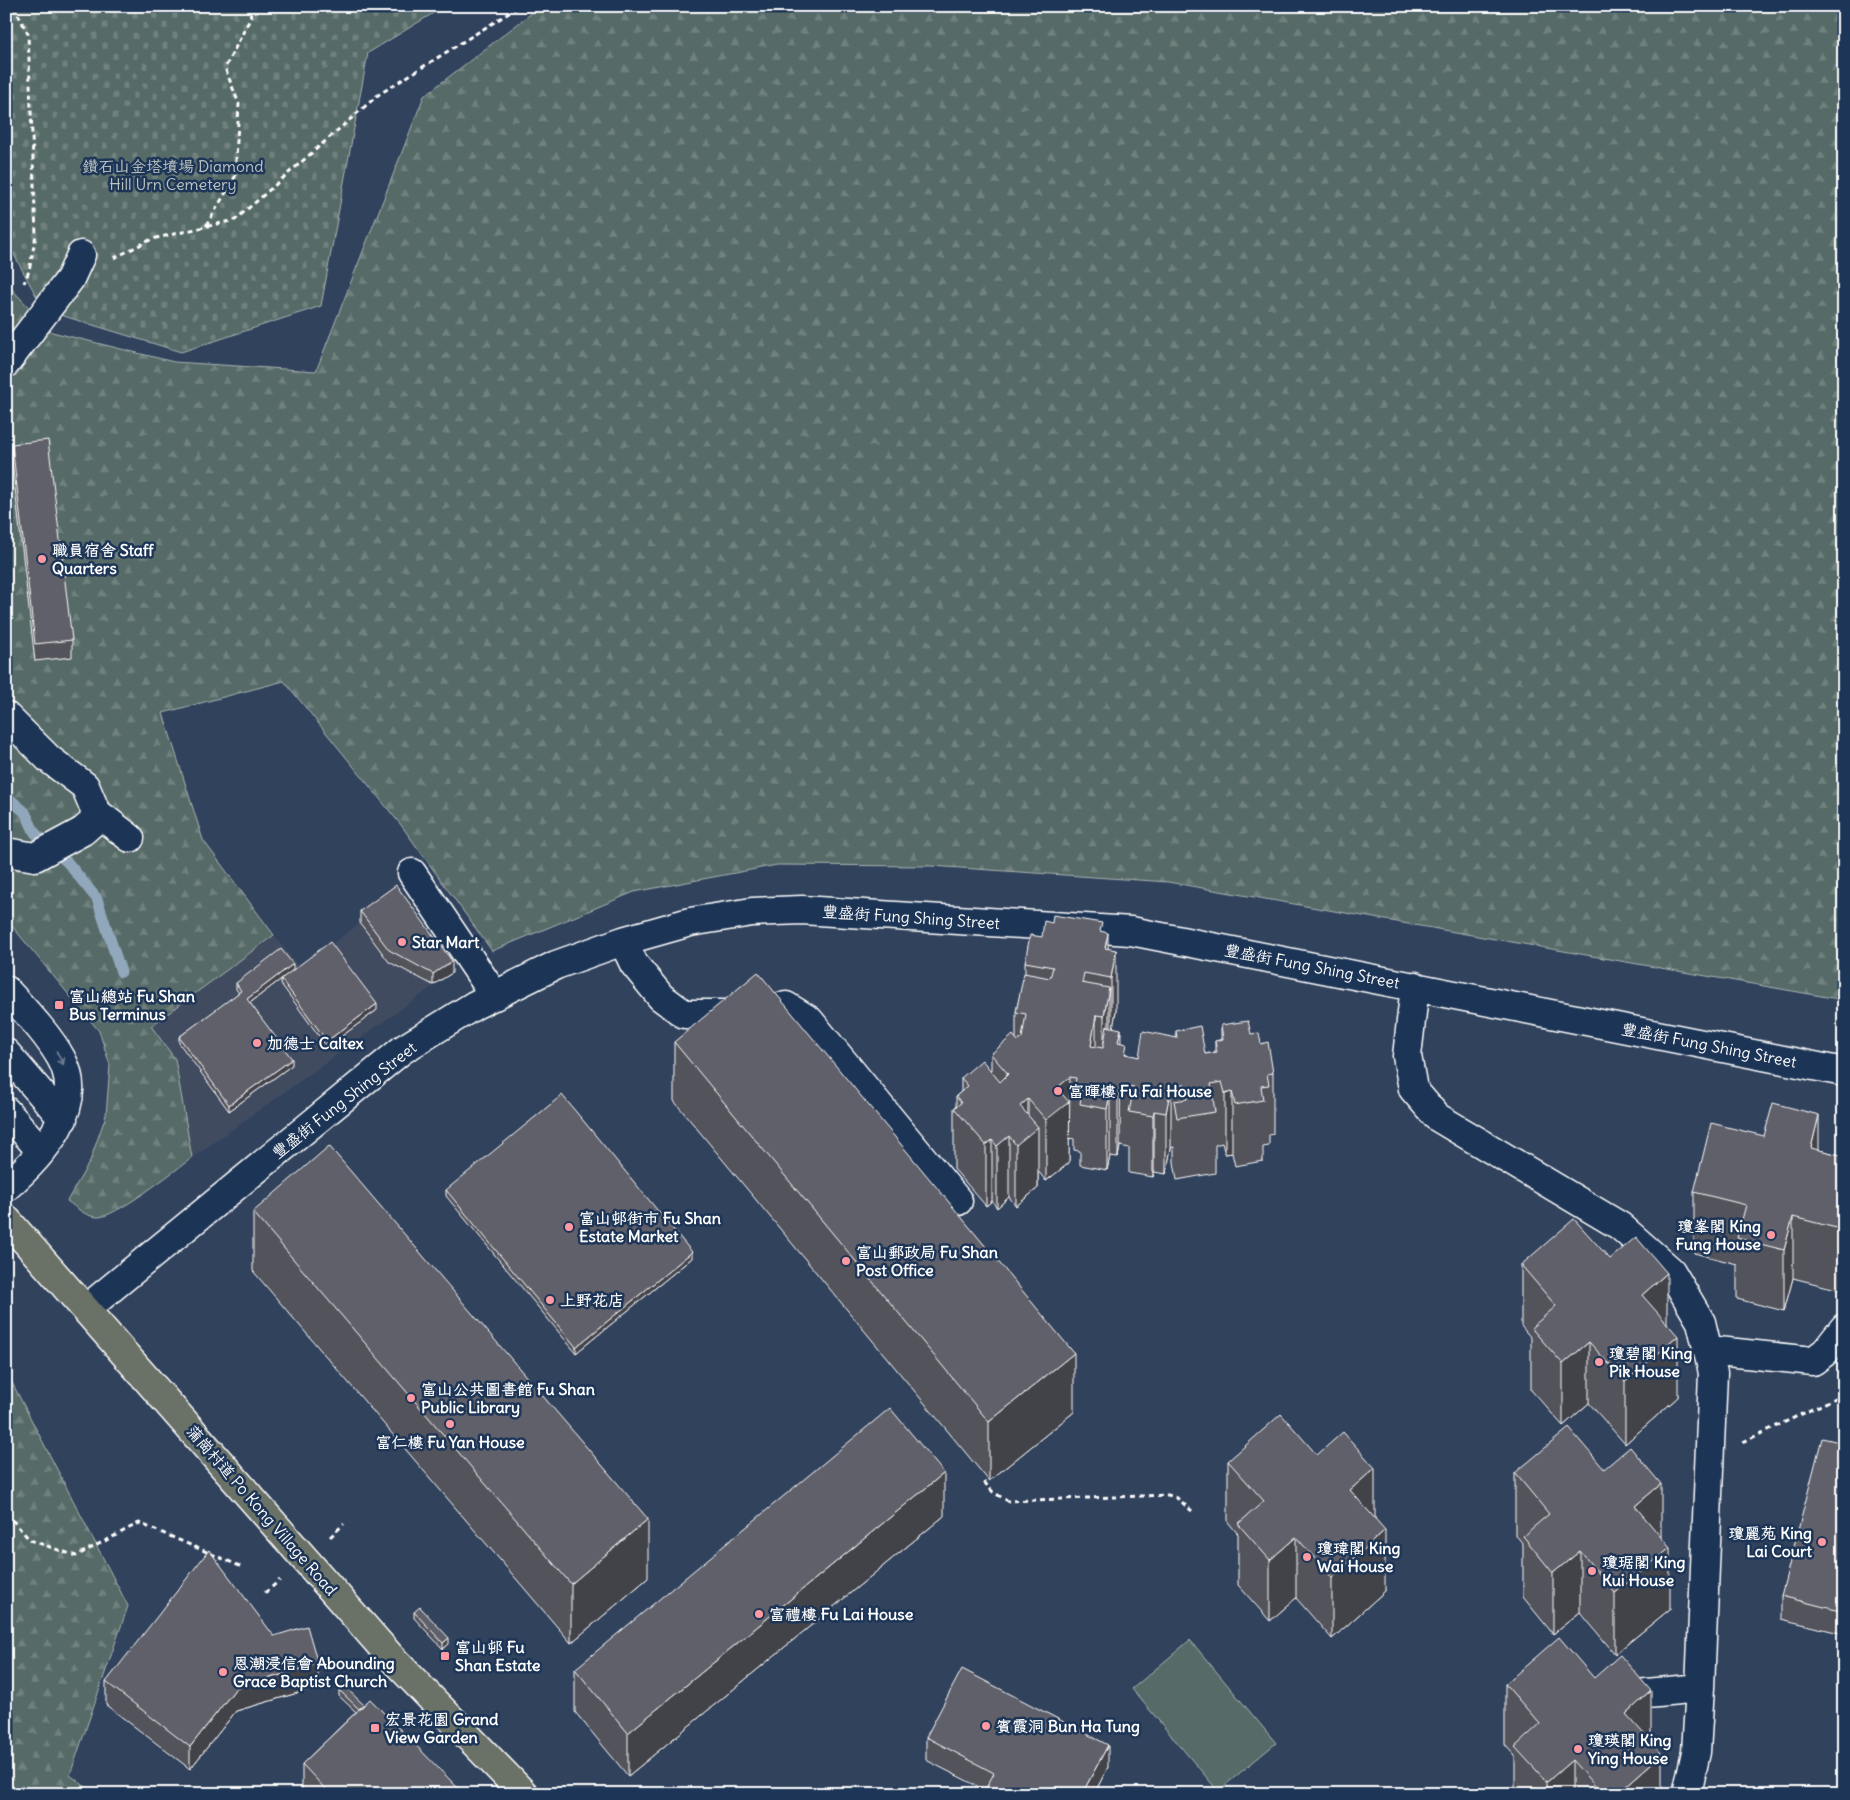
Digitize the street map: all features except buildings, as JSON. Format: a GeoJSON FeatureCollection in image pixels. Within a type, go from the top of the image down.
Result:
{"type":"FeatureCollection","features":[{"type":"Feature","properties":{"kind":"main road","name":"蒲崗村道 Po Kong Village Road"},"geometry":{"type":"LineString","coordinates":[[6,1219],[390,1656],[513,1790]]}},
{"type":"Feature","properties":{"kind":"street"},"geometry":{"type":"LineString","coordinates":[[6,363],[76,267]]}},
{"type":"Feature","properties":{"kind":"street"},"geometry":{"type":"LineString","coordinates":[[6,716],[49,759],[84,786],[89,822]]}},
{"type":"Feature","properties":{"kind":"street"},"geometry":{"type":"LineString","coordinates":[[89,822],[130,838]]}},
{"type":"Feature","properties":{"kind":"street"},"geometry":{"type":"LineString","coordinates":[[6,852],[35,857],[89,822]]}},
{"type":"Feature","properties":{"kind":"street"},"geometry":{"type":"LineString","coordinates":[[412,873],[496,996]]}},
{"type":"Feature","properties":{"kind":"street","name":"豐盛街 Fung Shing Street"},"geometry":{"type":"LineString","coordinates":[[86,1309],[402,1050],[475,1005],[556,965],[623,941],[690,922],[752,912],[802,910],[1131,931],[1844,1072]]}},
{"type":"Feature","properties":{"kind":"street"},"geometry":{"type":"LineString","coordinates":[[623,941],[634,964],[661,997],[684,1014],[732,1014],[786,1006],[809,1020],[958,1201]]}},
{"type":"Feature","properties":{"kind":"street"},"geometry":{"type":"LineString","coordinates":[[1415,986],[1407,1056],[1413,1089],[1437,1117],[1620,1226],[1671,1271],[1701,1322],[1713,1373],[1700,1688],[1696,1752],[1688,1794]]}},
{"type":"Feature","properties":{"kind":"street"},"geometry":{"type":"LineString","coordinates":[[6,990],[62,1059],[68,1078],[70,1100],[63,1119],[40,1151],[22,1173],[6,1187]]}},
{"type":"Feature","properties":{"kind":"street"},"geometry":{"type":"LineString","coordinates":[[6,1053],[63,1119]]}},
{"type":"Feature","properties":{"kind":"street"},"geometry":{"type":"LineString","coordinates":[[6,1111],[40,1151]]}},
{"type":"Feature","properties":{"kind":"street"},"geometry":{"type":"LineString","coordinates":[[1708,1350],[1813,1361],[1825,1352],[1844,1328]]}},
{"type":"Feature","properties":{"kind":"street"},"geometry":{"type":"LineString","coordinates":[[1589,1687],[1626,1695],[1700,1688]]}},
{"type":"Feature","properties":{"kind":"path"},"geometry":{"type":"LineString","coordinates":[[14,6],[28,34],[36,235],[29,271],[22,286]]}},
{"type":"Feature","properties":{"kind":"path"},"geometry":{"type":"LineString","coordinates":[[206,226],[235,178],[239,104],[225,68],[251,18],[249,6]]}},
{"type":"Feature","properties":{"kind":"path"},"geometry":{"type":"LineString","coordinates":[[76,267],[152,239],[235,220],[378,95],[520,6]]}},
{"type":"Feature","properties":{"kind":"path"},"geometry":{"type":"LineString","coordinates":[[1734,1446],[1844,1394]]}},
{"type":"Feature","properties":{"kind":"path"},"geometry":{"type":"LineString","coordinates":[[984,1482],[993,1492],[1008,1501],[1168,1495],[1177,1498],[1192,1511]]}},
{"type":"Feature","properties":{"kind":"path"},"geometry":{"type":"LineString","coordinates":[[6,1513],[30,1540],[76,1556],[139,1523],[242,1567]]}},
{"type":"Feature","properties":{"kind":"shaded area","name":"加德士 Caltex"},"geometry":{"type":"Polygon","coordinates":[[[396,897],[452,973],[192,1158],[175,1060],[150,1026],[274,935],[299,968],[396,897]]]}},
{"type":"Feature","properties":{"kind":"green space","name":"鑽石山金塔墳場 Diamond Hill Urn Cemetery"},"geometry":{"type":"Polygon","coordinates":[[[6,6],[445,6],[368,53],[321,306],[181,352],[44,310],[6,240],[6,6]]]}},
{"type":"Feature","properties":{"kind":"green space"},"geometry":{"type":"Polygon","coordinates":[[[541,6],[1844,6],[1844,1000],[1168,882],[931,866],[777,865],[634,892],[492,951],[401,825],[284,681],[163,713],[203,840],[274,935],[151,1026],[175,1059],[192,1158],[130,1202],[105,1216],[89,1215],[67,1201],[90,1161],[106,1115],[110,1065],[99,1031],[6,919],[6,283],[52,332],[174,362],[316,371],[424,96],[541,6]]]}},
{"type":"Feature","properties":{"kind":"green space"},"geometry":{"type":"Polygon","coordinates":[[[6,1371],[128,1606],[70,1775],[95,1794],[6,1794],[6,1371]]]}},
{"type":"Feature","properties":{"kind":"green space"},"geometry":{"type":"Polygon","coordinates":[[[1190,1640],[1276,1743],[1218,1791],[1132,1689],[1190,1640]]]}},
{"type":"Feature","properties":{"kind":"waterway"},"geometry":{"type":"LineString","coordinates":[[6,796],[25,812],[35,833],[68,863],[97,899],[121,972]]}},
{"type":"Feature","properties":{"kind":"place","name":"職員宿舍 Staff Quarters"},"geometry":{"type":"Point","coordinates":[42,559]}},
{"type":"Feature","properties":{"kind":"place","name":"Star Mart"},"geometry":{"type":"Point","coordinates":[402,942]}},
{"type":"Feature","properties":{"kind":"place","name":"富山總站 Fu Shan Bus Terminus"},"geometry":{"type":"Point","coordinates":[59,1005]}},
{"type":"Feature","properties":{"kind":"place","name":"加德士 Caltex"},"geometry":{"type":"Point","coordinates":[257,1043]}},
{"type":"Feature","properties":{"kind":"place","name":"富暉樓 Fu Fai House"},"geometry":{"type":"Point","coordinates":[1058,1091]}},
{"type":"Feature","properties":{"kind":"place","name":"富山邨街市 Fu Shan Estate Market"},"geometry":{"type":"Point","coordinates":[569,1227]}},
{"type":"Feature","properties":{"kind":"place","name":"瓊峯閣 King Fung House"},"geometry":{"type":"Point","coordinates":[1771,1235]}},
{"type":"Feature","properties":{"kind":"place","name":"富山郵政局 Fu Shan Post Office"},"geometry":{"type":"Point","coordinates":[846,1261]}},
{"type":"Feature","properties":{"kind":"place","name":"上野花店"},"geometry":{"type":"Point","coordinates":[550,1300]}},
{"type":"Feature","properties":{"kind":"place","name":"瓊碧閣 King Pik House"},"geometry":{"type":"Point","coordinates":[1599,1362]}},
{"type":"Feature","properties":{"kind":"place","name":"富山公共圖書館 Fu Shan Public Library"},"geometry":{"type":"Point","coordinates":[411,1398]}},
{"type":"Feature","properties":{"kind":"place","name":"富仁樓 Fu Yan House"},"geometry":{"type":"Point","coordinates":[450,1424]}},
{"type":"Feature","properties":{"kind":"place","name":"瓊麗苑 King Lai Court"},"geometry":{"type":"Point","coordinates":[1822,1542]}},
{"type":"Feature","properties":{"kind":"place","name":"瓊瑋閣 King Wai House"},"geometry":{"type":"Point","coordinates":[1307,1557]}},
{"type":"Feature","properties":{"kind":"place","name":"瓊琚閣 King Kui House"},"geometry":{"type":"Point","coordinates":[1592,1571]}},
{"type":"Feature","properties":{"kind":"place","name":"富禮樓 Fu Lai House"},"geometry":{"type":"Point","coordinates":[759,1614]}},
{"type":"Feature","properties":{"kind":"place","name":"富山邨 Fu Shan Estate"},"geometry":{"type":"Point","coordinates":[445,1656]}},
{"type":"Feature","properties":{"kind":"place","name":"恩潮浸信會 Abounding Grace Baptist Church"},"geometry":{"type":"Point","coordinates":[223,1672]}},
{"type":"Feature","properties":{"kind":"place","name":"賓霞洞 Bun Ha Tung"},"geometry":{"type":"Point","coordinates":[986,1726]}},
{"type":"Feature","properties":{"kind":"place","name":"宏景花園 Grand View Garden"},"geometry":{"type":"Point","coordinates":[375,1728]}},
{"type":"Feature","properties":{"kind":"place","name":"瓊瑛閣 King Ying House"},"geometry":{"type":"Point","coordinates":[1578,1749]}}]}
